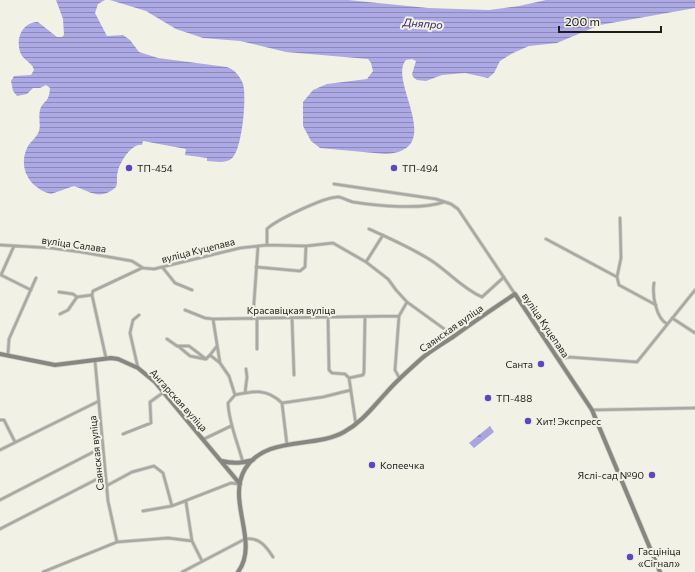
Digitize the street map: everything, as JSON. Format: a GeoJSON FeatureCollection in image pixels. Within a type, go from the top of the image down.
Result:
{"type":"FeatureCollection","features":[{"type":"Feature","properties":{"kind":"main road","name":"Саянская вуліца"},"geometry":{"type":"LineString","coordinates":[[243,463],[266,451],[288,445],[336,436],[356,425],[370,412],[386,392],[421,359],[515,294]]}},
{"type":"Feature","properties":{"kind":"main road","name":"вуліца Куцепава"},"geometry":{"type":"LineString","coordinates":[[515,294],[592,410],[660,572]]}},
{"type":"Feature","properties":{"kind":"main road","name":"Ангарская вуліца"},"geometry":{"type":"LineString","coordinates":[[0,354],[8,354],[55,365],[95,361],[106,358],[118,359],[138,368],[164,392],[222,460],[240,484]]}},
{"type":"Feature","properties":{"kind":"main road"},"geometry":{"type":"LineString","coordinates":[[238,572],[246,560],[245,539],[239,498],[240,484],[245,470],[253,459]]}},
{"type":"Feature","properties":{"kind":"main road"},"geometry":{"type":"LineString","coordinates":[[222,460],[231,463],[243,463]]}},
{"type":"Feature","properties":{"kind":"street"},"geometry":{"type":"LineString","coordinates":[[334,184],[445,201]]}},
{"type":"Feature","properties":{"kind":"street"},"geometry":{"type":"LineString","coordinates":[[267,245],[267,228],[274,222],[317,203],[338,197],[352,202],[396,206],[434,206],[445,201]]}},
{"type":"Feature","properties":{"kind":"street","name":"вуліца Куцепава"},"geometry":{"type":"LineString","coordinates":[[445,201],[451,204],[461,214],[515,294]]}},
{"type":"Feature","properties":{"kind":"street"},"geometry":{"type":"LineString","coordinates":[[620,218],[621,258],[617,277],[619,285],[656,305]]}},
{"type":"Feature","properties":{"kind":"street"},"geometry":{"type":"LineString","coordinates":[[369,229],[410,248],[434,262],[472,293],[482,297],[504,277]]}},
{"type":"Feature","properties":{"kind":"street"},"geometry":{"type":"LineString","coordinates":[[366,262],[383,235]]}},
{"type":"Feature","properties":{"kind":"street"},"geometry":{"type":"LineString","coordinates":[[546,238],[617,277]]}},
{"type":"Feature","properties":{"kind":"street","name":"вуліца Куцепава"},"geometry":{"type":"LineString","coordinates":[[143,268],[163,268],[240,248],[267,245],[306,246],[333,243],[366,262],[388,279],[407,302],[454,336]]}},
{"type":"Feature","properties":{"kind":"street","name":"вуліца Салава"},"geometry":{"type":"LineString","coordinates":[[0,245],[52,248],[132,261],[143,268]]}},
{"type":"Feature","properties":{"kind":"street"},"geometry":{"type":"LineString","coordinates":[[14,246],[0,275],[30,290]]}},
{"type":"Feature","properties":{"kind":"street"},"geometry":{"type":"LineString","coordinates":[[252,318],[258,246]]}},
{"type":"Feature","properties":{"kind":"street"},"geometry":{"type":"LineString","coordinates":[[256,267],[300,271],[305,267],[306,246]]}},
{"type":"Feature","properties":{"kind":"street"},"geometry":{"type":"LineString","coordinates":[[106,358],[92,295],[93,291],[143,268]]}},
{"type":"Feature","properties":{"kind":"street"},"geometry":{"type":"LineString","coordinates":[[163,268],[174,283],[192,290]]}},
{"type":"Feature","properties":{"kind":"street"},"geometry":{"type":"LineString","coordinates":[[8,354],[9,339],[36,278]]}},
{"type":"Feature","properties":{"kind":"street"},"geometry":{"type":"LineString","coordinates":[[654,283],[653,290],[656,305],[663,322],[667,324]]}},
{"type":"Feature","properties":{"kind":"street"},"geometry":{"type":"LineString","coordinates":[[560,360],[568,357],[637,362],[695,290]]}},
{"type":"Feature","properties":{"kind":"street"},"geometry":{"type":"LineString","coordinates":[[58,292],[73,294],[78,297],[92,295]]}},
{"type":"Feature","properties":{"kind":"street"},"geometry":{"type":"LineString","coordinates":[[60,314],[68,310],[78,297]]}},
{"type":"Feature","properties":{"kind":"street"},"geometry":{"type":"LineString","coordinates":[[400,379],[395,370],[399,316],[407,302]]}},
{"type":"Feature","properties":{"kind":"street","name":"Красавіцкая вуліца"},"geometry":{"type":"LineString","coordinates":[[184,310],[205,318],[213,319],[399,316]]}},
{"type":"Feature","properties":{"kind":"street"},"geometry":{"type":"LineString","coordinates":[[138,368],[130,333],[133,320],[139,315]]}},
{"type":"Feature","properties":{"kind":"street"},"geometry":{"type":"LineString","coordinates":[[328,317],[329,370],[332,373],[345,374],[350,378],[356,425]]}},
{"type":"Feature","properties":{"kind":"street"},"geometry":{"type":"LineString","coordinates":[[350,378],[363,375],[364,372],[365,317]]}},
{"type":"Feature","properties":{"kind":"street"},"geometry":{"type":"LineString","coordinates":[[257,318],[257,349]]}},
{"type":"Feature","properties":{"kind":"street"},"geometry":{"type":"LineString","coordinates":[[292,318],[294,375]]}},
{"type":"Feature","properties":{"kind":"street"},"geometry":{"type":"LineString","coordinates":[[672,318],[695,333]]}},
{"type":"Feature","properties":{"kind":"street"},"geometry":{"type":"LineString","coordinates":[[213,319],[220,363]]}},
{"type":"Feature","properties":{"kind":"street"},"geometry":{"type":"LineString","coordinates":[[167,339],[190,356],[206,359]]}},
{"type":"Feature","properties":{"kind":"street"},"geometry":{"type":"LineString","coordinates":[[177,346],[189,346],[206,359]]}},
{"type":"Feature","properties":{"kind":"street"},"geometry":{"type":"LineString","coordinates":[[206,359],[217,346]]}},
{"type":"Feature","properties":{"kind":"street"},"geometry":{"type":"LineString","coordinates":[[210,355],[220,363],[229,376],[234,395]]}},
{"type":"Feature","properties":{"kind":"street","name":"Саянская вуліца"},"geometry":{"type":"LineString","coordinates":[[95,361],[105,475],[108,485],[108,501],[117,542]]}},
{"type":"Feature","properties":{"kind":"street"},"geometry":{"type":"LineString","coordinates":[[245,393],[248,377],[246,369]]}},
{"type":"Feature","properties":{"kind":"street"},"geometry":{"type":"LineString","coordinates":[[282,403],[323,397],[351,390]]}},
{"type":"Feature","properties":{"kind":"street"},"geometry":{"type":"LineString","coordinates":[[243,463],[231,426],[228,403],[234,395],[254,391],[274,394],[282,403],[288,445]]}},
{"type":"Feature","properties":{"kind":"street"},"geometry":{"type":"LineString","coordinates":[[123,434],[151,423],[150,402],[164,392]]}},
{"type":"Feature","properties":{"kind":"street"},"geometry":{"type":"LineString","coordinates":[[0,450],[99,401]]}},
{"type":"Feature","properties":{"kind":"street"},"geometry":{"type":"LineString","coordinates":[[592,410],[695,408]]}},
{"type":"Feature","properties":{"kind":"street"},"geometry":{"type":"LineString","coordinates":[[0,420],[4,420],[15,442]]}},
{"type":"Feature","properties":{"kind":"street"},"geometry":{"type":"LineString","coordinates":[[204,439],[231,426]]}},
{"type":"Feature","properties":{"kind":"street"},"geometry":{"type":"LineString","coordinates":[[0,500],[103,448]]}},
{"type":"Feature","properties":{"kind":"street"},"geometry":{"type":"LineString","coordinates":[[108,485],[132,472],[154,466],[163,473],[172,506]]}},
{"type":"Feature","properties":{"kind":"street"},"geometry":{"type":"LineString","coordinates":[[0,529],[105,475]]}},
{"type":"Feature","properties":{"kind":"street"},"geometry":{"type":"LineString","coordinates":[[142,511],[186,502],[231,483],[240,484]]}},
{"type":"Feature","properties":{"kind":"street"},"geometry":{"type":"LineString","coordinates":[[186,502],[192,541],[202,561]]}},
{"type":"Feature","properties":{"kind":"street"},"geometry":{"type":"LineString","coordinates":[[43,572],[117,542],[168,538],[192,541]]}},
{"type":"Feature","properties":{"kind":"street"},"geometry":{"type":"LineString","coordinates":[[182,572],[245,539],[253,538],[264,544],[272,557]]}},
{"type":"Feature","properties":{"kind":"green space"},"geometry":{"type":"Polygon","coordinates":[[[490,426],[494,432],[474,448],[469,443],[490,426]]]}},
{"type":"Feature","properties":{"kind":"water"},"geometry":{"type":"Polygon","coordinates":[[[56,0],[105,0],[98,4],[95,13],[107,36],[123,35],[130,40],[139,52],[158,58],[227,67],[235,72],[243,84],[244,112],[241,136],[235,154],[231,159],[222,162],[207,161],[207,158],[185,155],[186,149],[143,141],[142,145],[134,147],[124,158],[117,173],[116,187],[105,194],[91,193],[74,186],[51,194],[43,191],[31,182],[25,169],[25,154],[28,146],[39,131],[40,110],[48,97],[50,88],[46,85],[40,88],[33,88],[27,94],[17,96],[13,91],[11,81],[14,76],[31,75],[34,70],[31,64],[22,56],[19,45],[19,39],[23,29],[27,25],[38,22],[57,37],[62,37],[64,35],[63,19],[56,0]]]}},
{"type":"Feature","properties":{"kind":"water","name":"Дняпро"},"geometry":{"type":"Polygon","coordinates":[[[110,0],[348,0],[428,8],[489,10],[519,6],[546,0],[695,0],[695,8],[600,25],[557,43],[529,46],[500,61],[494,73],[488,78],[465,73],[442,75],[426,81],[417,80],[412,74],[416,61],[412,59],[406,60],[402,70],[412,113],[414,128],[412,141],[403,150],[385,154],[320,148],[311,141],[303,126],[303,102],[313,90],[327,84],[367,79],[373,71],[371,63],[368,59],[286,52],[240,41],[203,38],[176,29],[146,11],[110,0]]]}},
{"type":"Feature","properties":{"kind":"place","name":"ТП-454"},"geometry":{"type":"Point","coordinates":[129,168]}},
{"type":"Feature","properties":{"kind":"place","name":"ТП-494"},"geometry":{"type":"Point","coordinates":[394,168]}},
{"type":"Feature","properties":{"kind":"place","name":"Санта"},"geometry":{"type":"Point","coordinates":[541,364]}},
{"type":"Feature","properties":{"kind":"place","name":"ТП-488"},"geometry":{"type":"Point","coordinates":[488,398]}},
{"type":"Feature","properties":{"kind":"place","name":"Хит! Экспресс"},"geometry":{"type":"Point","coordinates":[528,421]}},
{"type":"Feature","properties":{"kind":"place","name":"Копеечка"},"geometry":{"type":"Point","coordinates":[372,465]}},
{"type":"Feature","properties":{"kind":"place","name":"Яслі-сад №90"},"geometry":{"type":"Point","coordinates":[652,475]}},
{"type":"Feature","properties":{"kind":"place","name":"Гасцініца «Сігнал»"},"geometry":{"type":"Point","coordinates":[630,557]}}]}
